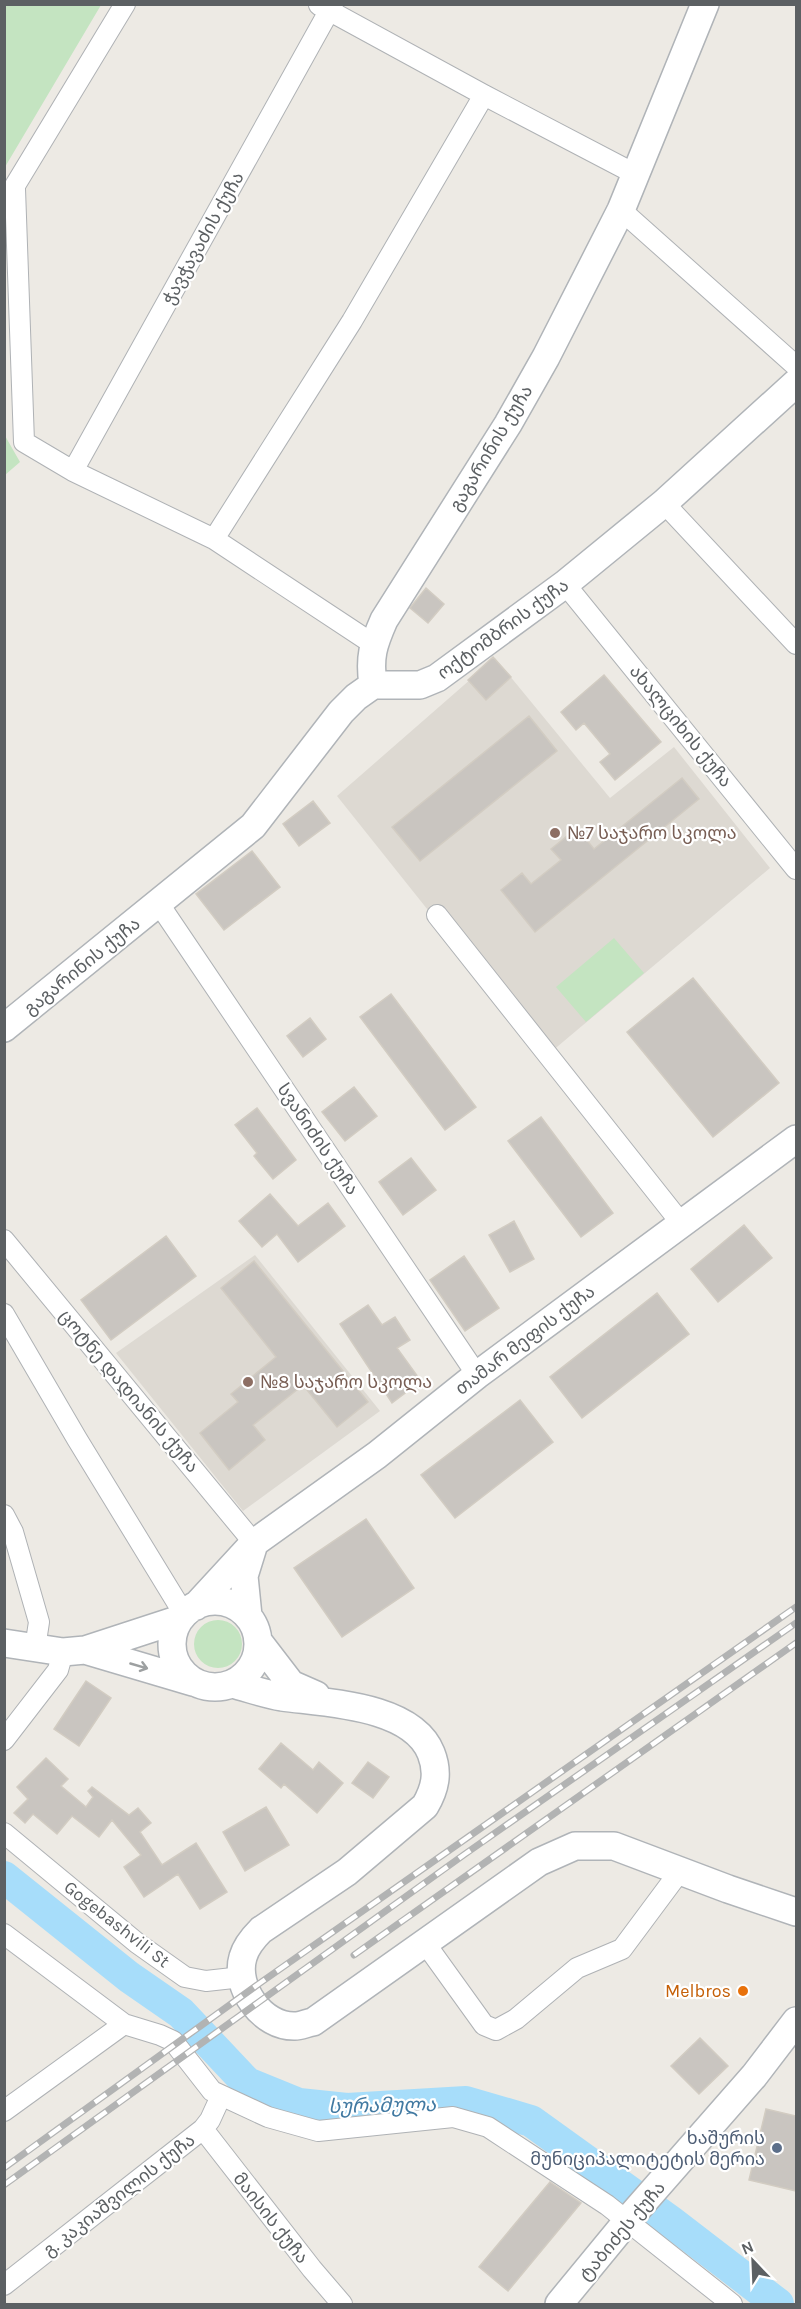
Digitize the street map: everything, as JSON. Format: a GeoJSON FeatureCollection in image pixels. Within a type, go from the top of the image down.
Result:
{"type":"FeatureCollection","features":[{"type":"Feature","properties":{"kind":"street"},"geometry":{"type":"LineString","coordinates":[[125,4],[10,196],[24,442],[73,471],[214,540],[373,644]]}},
{"type":"Feature","properties":{"kind":"street","name":"გაგარინის ქუჩა"},"geometry":{"type":"LineString","coordinates":[[373,685],[370,658],[373,644],[384,620],[508,424],[546,357],[621,210],[705,4]]}},
{"type":"Feature","properties":{"kind":"street"},"geometry":{"type":"LineString","coordinates":[[327,7],[484,95],[637,174]]}},
{"type":"Feature","properties":{"kind":"street","name":"ჭავჭავაძის ქუჩა"},"geometry":{"type":"LineString","coordinates":[[73,471],[327,7]]}},
{"type":"Feature","properties":{"kind":"street"},"geometry":{"type":"LineString","coordinates":[[214,540],[352,321],[484,95]]}},
{"type":"Feature","properties":{"kind":"street"},"geometry":{"type":"LineString","coordinates":[[621,210],[796,366]]}},
{"type":"Feature","properties":{"kind":"street","name":"ოქტომბრის ქუჩა"},"geometry":{"type":"LineString","coordinates":[[373,685],[429,683],[565,584],[792,395]]}},
{"type":"Feature","properties":{"kind":"street"},"geometry":{"type":"LineString","coordinates":[[664,503],[796,644]]}},
{"type":"Feature","properties":{"kind":"street","name":"ახალციხის ქუჩა"},"geometry":{"type":"LineString","coordinates":[[565,584],[796,869]]}},
{"type":"Feature","properties":{"kind":"street"},"geometry":{"type":"LineString","coordinates":[[159,904],[253,826],[340,712],[373,685]]}},
{"type":"Feature","properties":{"kind":"street","name":"გაგარინის ქუჩა"},"geometry":{"type":"LineString","coordinates":[[4,1028],[159,904]]}},
{"type":"Feature","properties":{"kind":"street","name":"სვანიძის ქუჩა"},"geometry":{"type":"LineString","coordinates":[[159,904],[477,1375]]}},
{"type":"Feature","properties":{"kind":"street"},"geometry":{"type":"LineString","coordinates":[[436,915],[681,1223]]}},
{"type":"Feature","properties":{"kind":"street","name":"თამარ მეფის ქუჩა"},"geometry":{"type":"LineString","coordinates":[[187,1613],[255,1542],[377,1455],[477,1375],[796,1139]]}},
{"type":"Feature","properties":{"kind":"street","name":"ცოტნე დადიანის ქუჩა"},"geometry":{"type":"LineString","coordinates":[[4,1240],[255,1542]]}},
{"type":"Feature","properties":{"kind":"street"},"geometry":{"type":"LineString","coordinates":[[4,1314],[77,1439],[187,1613]]}},
{"type":"Feature","properties":{"kind":"street"},"geometry":{"type":"LineString","coordinates":[[4,1515],[13,1532],[39,1622],[35,1648]]}},
{"type":"Feature","properties":{"kind":"street"},"geometry":{"type":"LineString","coordinates":[[248,1616],[244,1576],[255,1542]]}},
{"type":"Feature","properties":{"kind":"street"},"geometry":{"type":"LineString","coordinates":[[4,1643],[74,1651],[206,1686],[219,1687],[232,1684],[243,1677],[252,1666],[257,1654],[258,1641],[255,1628],[248,1616],[225,1602],[210,1602],[187,1613],[74,1651],[4,1740]]}},
{"type":"Feature","properties":{"kind":"street"},"geometry":{"type":"LineString","coordinates":[[187,1613],[174,1632],[172,1646],[175,1660],[182,1673],[194,1682]]}},
{"type":"Feature","properties":{"kind":"street"},"geometry":{"type":"LineString","coordinates":[[258,1641],[291,1684],[337,1703]]}},
{"type":"Feature","properties":{"kind":"street"},"geometry":{"type":"LineString","coordinates":[[232,1684],[279,1696],[337,1703],[374,1712],[398,1721],[416,1732],[427,1743],[434,1761],[436,1777],[433,1793],[425,1806],[347,1872],[261,1930],[249,1942],[242,1959],[242,1977],[248,1996],[259,2010],[274,2021],[294,2026],[313,2022],[540,1862],[575,1846],[614,1846],[796,1912]]}},
{"type":"Feature","properties":{"kind":"street","name":"Gogebashvili St"},"geometry":{"type":"LineString","coordinates":[[4,1833],[137,1943],[185,1977],[206,1981],[242,1977]]}},
{"type":"Feature","properties":{"kind":"street"},"geometry":{"type":"LineString","coordinates":[[425,1943],[484,2025],[496,2030],[516,2019],[577,1968],[622,1949],[680,1871]]}},
{"type":"Feature","properties":{"kind":"street"},"geometry":{"type":"LineString","coordinates":[[4,1934],[124,2024],[172,2041],[212,2091],[268,2117],[318,2131],[453,2117],[488,2127],[630,2218],[732,2304]]}},
{"type":"Feature","properties":{"kind":"street","name":"ტაბიძეს ქუჩა"},"geometry":{"type":"LineString","coordinates":[[559,2304],[630,2218],[787,2045],[796,2021]]}},
{"type":"Feature","properties":{"kind":"street"},"geometry":{"type":"LineString","coordinates":[[4,2111],[124,2024]]}},
{"type":"Feature","properties":{"kind":"street","name":"გ. კაკიაშვილის ქუჩა"},"geometry":{"type":"LineString","coordinates":[[4,2285],[202,2129],[210,2121],[221,2096]]}},
{"type":"Feature","properties":{"kind":"street","name":"მაისის ქუჩა"},"geometry":{"type":"LineString","coordinates":[[202,2129],[342,2304]]}},
{"type":"Feature","properties":{"kind":"shaded area","name":"№7 საჯარო სკოლა"},"geometry":{"type":"Polygon","coordinates":[[[495,658],[610,798],[674,747],[770,868],[545,1057],[337,796],[495,658]]]}},
{"type":"Feature","properties":{"kind":"shaded area","name":"№8 საჯარო სკოლა"},"geometry":{"type":"Polygon","coordinates":[[[255,1255],[380,1411],[243,1511],[116,1353],[255,1255]]]}},
{"type":"Feature","properties":{"kind":"green space"},"geometry":{"type":"Polygon","coordinates":[[[4,5],[101,5],[5,167],[4,5]]]}},
{"type":"Feature","properties":{"kind":"green space"},"geometry":{"type":"Polygon","coordinates":[[[4,434],[20,462],[5,475],[4,475],[4,434]]]}},
{"type":"Feature","properties":{"kind":"green space"},"geometry":{"type":"Polygon","coordinates":[[[614,938],[644,973],[586,1022],[556,987],[614,938]]]}},
{"type":"Feature","properties":{"kind":"green space"},"geometry":{"type":"Polygon","coordinates":[[[218,1620],[235,1627],[242,1644],[235,1661],[218,1668],[201,1661],[194,1644],[201,1627],[218,1620]]]}},
{"type":"Feature","properties":{"kind":"building"},"geometry":{"type":"Polygon","coordinates":[[[426,588],[444,604],[428,623],[410,608],[426,588]]]}},
{"type":"Feature","properties":{"kind":"building"},"geometry":{"type":"Polygon","coordinates":[[[493,657],[511,677],[486,700],[468,680],[493,657]]]}},
{"type":"Feature","properties":{"kind":"building"},"geometry":{"type":"Polygon","coordinates":[[[604,675],[661,742],[615,780],[600,762],[610,754],[584,723],[576,730],[561,712],[604,675]]]}},
{"type":"Feature","properties":{"kind":"building"},"geometry":{"type":"Polygon","coordinates":[[[529,716],[557,751],[420,861],[392,827],[529,716]]]}},
{"type":"Feature","properties":{"kind":"building"},"geometry":{"type":"Polygon","coordinates":[[[682,778],[699,799],[535,932],[501,890],[522,873],[531,884],[561,860],[551,849],[577,828],[594,849],[682,778]]]}},
{"type":"Feature","properties":{"kind":"building"},"geometry":{"type":"Polygon","coordinates":[[[313,801],[330,823],[299,846],[283,824],[313,801]]]}},
{"type":"Feature","properties":{"kind":"building"},"geometry":{"type":"Polygon","coordinates":[[[252,851],[280,887],[224,930],[196,894],[252,851]]]}},
{"type":"Feature","properties":{"kind":"building"},"geometry":{"type":"Polygon","coordinates":[[[693,978],[779,1083],[713,1137],[627,1032],[693,978]]]}},
{"type":"Feature","properties":{"kind":"building"},"geometry":{"type":"Polygon","coordinates":[[[391,994],[476,1107],[445,1130],[360,1017],[391,994]]]}},
{"type":"Feature","properties":{"kind":"building"},"geometry":{"type":"Polygon","coordinates":[[[310,1018],[326,1039],[303,1057],[287,1036],[310,1018]]]}},
{"type":"Feature","properties":{"kind":"building"},"geometry":{"type":"Polygon","coordinates":[[[354,1087],[377,1116],[345,1141],[322,1112],[354,1087]]]}},
{"type":"Feature","properties":{"kind":"building"},"geometry":{"type":"Polygon","coordinates":[[[257,1108],[296,1160],[273,1179],[254,1156],[257,1153],[235,1125],[257,1108]]]}},
{"type":"Feature","properties":{"kind":"building"},"geometry":{"type":"Polygon","coordinates":[[[541,1117],[613,1213],[581,1237],[508,1141],[541,1117]]]}},
{"type":"Feature","properties":{"kind":"building"},"geometry":{"type":"Polygon","coordinates":[[[411,1158],[436,1190],[403,1215],[379,1182],[411,1158]]]}},
{"type":"Feature","properties":{"kind":"building"},"geometry":{"type":"Polygon","coordinates":[[[270,1194],[298,1226],[328,1203],[345,1226],[298,1262],[277,1234],[262,1247],[239,1221],[270,1194]]]}},
{"type":"Feature","properties":{"kind":"building"},"geometry":{"type":"Polygon","coordinates":[[[514,1221],[534,1259],[510,1272],[489,1235],[514,1221]]]}},
{"type":"Feature","properties":{"kind":"building"},"geometry":{"type":"Polygon","coordinates":[[[744,1225],[772,1258],[718,1302],[691,1269],[744,1225]]]}},
{"type":"Feature","properties":{"kind":"building"},"geometry":{"type":"Polygon","coordinates":[[[166,1236],[196,1276],[111,1340],[81,1300],[166,1236]]]}},
{"type":"Feature","properties":{"kind":"building"},"geometry":{"type":"Polygon","coordinates":[[[464,1256],[499,1308],[465,1331],[430,1280],[464,1256]]]}},
{"type":"Feature","properties":{"kind":"building"},"geometry":{"type":"Polygon","coordinates":[[[254,1261],[368,1402],[337,1427],[303,1385],[253,1425],[265,1440],[229,1470],[200,1433],[238,1402],[231,1394],[276,1357],[221,1288],[254,1261]]]}},
{"type":"Feature","properties":{"kind":"building"},"geometry":{"type":"Polygon","coordinates":[[[657,1293],[689,1334],[582,1418],[550,1377],[657,1293]]]}},
{"type":"Feature","properties":{"kind":"building"},"geometry":{"type":"Polygon","coordinates":[[[368,1305],[382,1325],[395,1317],[410,1340],[397,1348],[421,1381],[392,1403],[340,1324],[368,1305]]]}},
{"type":"Feature","properties":{"kind":"building"},"geometry":{"type":"Polygon","coordinates":[[[520,1400],[553,1442],[455,1518],[421,1475],[520,1400]]]}},
{"type":"Feature","properties":{"kind":"building"},"geometry":{"type":"Polygon","coordinates":[[[366,1519],[414,1588],[342,1637],[294,1568],[366,1519]]]}},
{"type":"Feature","properties":{"kind":"building"},"geometry":{"type":"Polygon","coordinates":[[[86,1681],[111,1698],[79,1746],[54,1729],[86,1681]]]}},
{"type":"Feature","properties":{"kind":"building"},"geometry":{"type":"Polygon","coordinates":[[[281,1743],[313,1770],[319,1762],[343,1783],[317,1813],[284,1784],[281,1788],[259,1769],[281,1743]]]}},
{"type":"Feature","properties":{"kind":"building"},"geometry":{"type":"Polygon","coordinates":[[[46,1758],[68,1779],[61,1786],[86,1807],[93,1797],[88,1791],[92,1787],[129,1815],[138,1808],[151,1823],[140,1832],[162,1865],[196,1843],[227,1892],[200,1909],[178,1874],[144,1897],[124,1867],[141,1855],[112,1820],[99,1837],[72,1816],[57,1834],[33,1814],[25,1823],[14,1813],[28,1799],[17,1787],[46,1758]]]}},
{"type":"Feature","properties":{"kind":"building"},"geometry":{"type":"Polygon","coordinates":[[[368,1762],[389,1777],[373,1798],[352,1783],[368,1762]]]}},
{"type":"Feature","properties":{"kind":"building"},"geometry":{"type":"Polygon","coordinates":[[[266,1807],[289,1845],[245,1871],[223,1832],[266,1807]]]}},
{"type":"Feature","properties":{"kind":"building"},"geometry":{"type":"Polygon","coordinates":[[[700,2038],[728,2066],[699,2094],[671,2066],[700,2038]]]}},
{"type":"Feature","properties":{"kind":"building","name":"ხაშურის მუნიციპალიტეტის მერია"},"geometry":{"type":"Polygon","coordinates":[[[766,2109],[796,2116],[796,2191],[749,2180],[766,2109]]]}},
{"type":"Feature","properties":{"kind":"building"},"geometry":{"type":"Polygon","coordinates":[[[550,2182],[581,2203],[508,2291],[479,2267],[550,2182]]]}},
{"type":"Feature","properties":{"kind":"waterway","name":"სურამულა"},"geometry":{"type":"LineString","coordinates":[[4,1877],[129,1977],[181,2013],[247,2083],[299,2104],[347,2109],[466,2102],[531,2121],[670,2221],[778,2304]]}},
{"type":"Feature","properties":{"kind":"railway"},"geometry":{"type":"LineString","coordinates":[[4,2168],[260,1983],[796,1607]]}},
{"type":"Feature","properties":{"kind":"railway"},"geometry":{"type":"LineString","coordinates":[[4,2185],[465,1854],[796,1623]]}},
{"type":"Feature","properties":{"kind":"railway"},"geometry":{"type":"LineString","coordinates":[[354,1955],[796,1643]]}},
{"type":"Feature","properties":{"kind":"place","name":"№7 საჯარო სკოლა"},"geometry":{"type":"Point","coordinates":[555,833]}},
{"type":"Feature","properties":{"kind":"place","name":"№8 საჯარო სკოლა"},"geometry":{"type":"Point","coordinates":[248,1382]}},
{"type":"Feature","properties":{"kind":"place","name":"Melbros"},"geometry":{"type":"Point","coordinates":[743,1991]}},
{"type":"Feature","properties":{"kind":"place","name":"ხაშურის მუნიციპალიტეტის მერია"},"geometry":{"type":"Point","coordinates":[777,2148]}}]}
